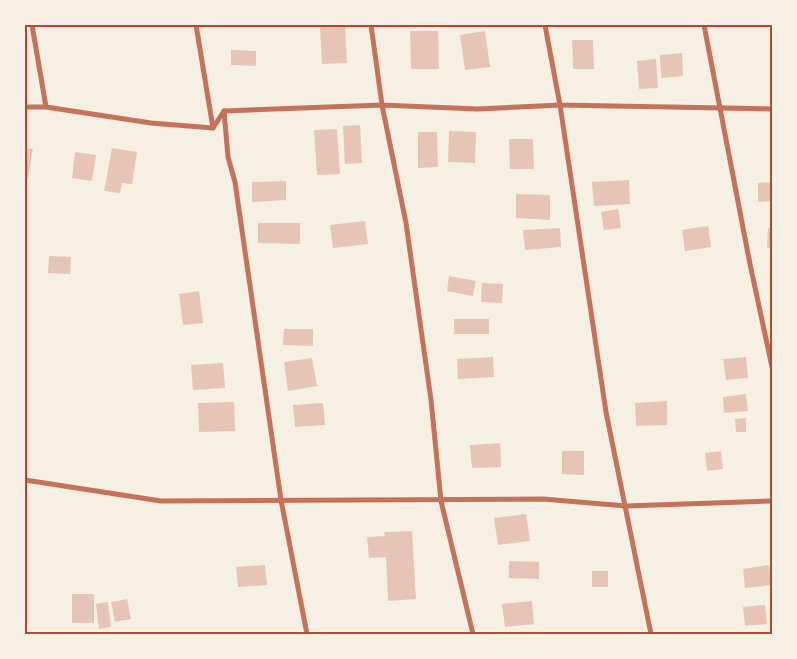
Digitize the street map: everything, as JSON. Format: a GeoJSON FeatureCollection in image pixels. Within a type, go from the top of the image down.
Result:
{"type":"FeatureCollection","features":[{"type":"Feature","properties":{"kind":"street"},"geometry":{"type":"LineString","coordinates":[[32,25],[46,107]]}},
{"type":"Feature","properties":{"kind":"street"},"geometry":{"type":"LineString","coordinates":[[196,25],[213,128]]}},
{"type":"Feature","properties":{"kind":"street"},"geometry":{"type":"LineString","coordinates":[[371,25],[382,105],[406,223],[432,400],[441,501],[473,634]]}},
{"type":"Feature","properties":{"kind":"street"},"geometry":{"type":"LineString","coordinates":[[545,25],[560,105],[606,412],[651,634]]}},
{"type":"Feature","properties":{"kind":"street"},"geometry":{"type":"LineString","coordinates":[[704,25],[772,366]]}},
{"type":"Feature","properties":{"kind":"street"},"geometry":{"type":"LineString","coordinates":[[224,111],[382,105],[477,109],[560,105],[772,108]]}},
{"type":"Feature","properties":{"kind":"street"},"geometry":{"type":"LineString","coordinates":[[25,106],[46,107],[151,124],[213,128]]}},
{"type":"Feature","properties":{"kind":"street"},"geometry":{"type":"LineString","coordinates":[[213,128],[224,111]]}},
{"type":"Feature","properties":{"kind":"street"},"geometry":{"type":"LineString","coordinates":[[224,111],[228,157],[235,182],[281,500],[307,634]]}},
{"type":"Feature","properties":{"kind":"street"},"geometry":{"type":"LineString","coordinates":[[25,480],[161,501],[543,499],[626,506],[772,501]]}},
{"type":"Feature","properties":{"kind":"building"},"geometry":{"type":"Polygon","coordinates":[[[320,25],[345,25],[347,63],[322,64],[320,25]]]}},
{"type":"Feature","properties":{"kind":"building"},"geometry":{"type":"Polygon","coordinates":[[[410,31],[438,31],[439,69],[411,69],[410,31]]]}},
{"type":"Feature","properties":{"kind":"building"},"geometry":{"type":"Polygon","coordinates":[[[485,31],[490,67],[465,70],[460,35],[485,31]]]}},
{"type":"Feature","properties":{"kind":"building"},"geometry":{"type":"Polygon","coordinates":[[[572,40],[593,40],[594,69],[573,69],[572,40]]]}},
{"type":"Feature","properties":{"kind":"building"},"geometry":{"type":"Polygon","coordinates":[[[231,50],[256,51],[256,66],[231,65],[231,50]]]}},
{"type":"Feature","properties":{"kind":"building"},"geometry":{"type":"Polygon","coordinates":[[[682,53],[683,76],[661,78],[660,55],[682,53]]]}},
{"type":"Feature","properties":{"kind":"building"},"geometry":{"type":"Polygon","coordinates":[[[656,59],[658,88],[639,89],[637,61],[656,59]]]}},
{"type":"Feature","properties":{"kind":"building"},"geometry":{"type":"Polygon","coordinates":[[[360,125],[362,163],[345,164],[343,126],[360,125]]]}},
{"type":"Feature","properties":{"kind":"building"},"geometry":{"type":"Polygon","coordinates":[[[337,129],[340,174],[317,175],[314,130],[337,129]]]}},
{"type":"Feature","properties":{"kind":"building"},"geometry":{"type":"Polygon","coordinates":[[[449,131],[476,132],[475,163],[448,162],[449,131]]]}},
{"type":"Feature","properties":{"kind":"building"},"geometry":{"type":"Polygon","coordinates":[[[418,132],[437,132],[438,167],[418,168],[418,132]]]}},
{"type":"Feature","properties":{"kind":"building"},"geometry":{"type":"Polygon","coordinates":[[[509,139],[533,139],[534,169],[510,169],[509,139]]]}},
{"type":"Feature","properties":{"kind":"building"},"geometry":{"type":"Polygon","coordinates":[[[25,148],[33,149],[28,178],[25,178],[25,148]]]}},
{"type":"Feature","properties":{"kind":"building"},"geometry":{"type":"Polygon","coordinates":[[[112,148],[137,152],[132,184],[122,183],[120,193],[104,191],[112,148]]]}},
{"type":"Feature","properties":{"kind":"building"},"geometry":{"type":"Polygon","coordinates":[[[75,152],[96,155],[92,181],[72,178],[75,152]]]}},
{"type":"Feature","properties":{"kind":"building"},"geometry":{"type":"Polygon","coordinates":[[[629,180],[630,204],[594,206],[592,182],[629,180]]]}},
{"type":"Feature","properties":{"kind":"building"},"geometry":{"type":"Polygon","coordinates":[[[286,181],[286,200],[252,202],[252,182],[286,181]]]}},
{"type":"Feature","properties":{"kind":"building"},"geometry":{"type":"Polygon","coordinates":[[[772,182],[772,201],[758,202],[758,183],[772,182]]]}},
{"type":"Feature","properties":{"kind":"building"},"geometry":{"type":"Polygon","coordinates":[[[516,194],[550,195],[550,220],[516,218],[516,194]]]}},
{"type":"Feature","properties":{"kind":"building"},"geometry":{"type":"Polygon","coordinates":[[[618,209],[621,228],[604,230],[601,212],[618,209]]]}},
{"type":"Feature","properties":{"kind":"building"},"geometry":{"type":"Polygon","coordinates":[[[365,221],[368,244],[333,248],[330,225],[365,221]]]}},
{"type":"Feature","properties":{"kind":"building"},"geometry":{"type":"Polygon","coordinates":[[[258,223],[300,223],[300,244],[258,243],[258,223]]]}},
{"type":"Feature","properties":{"kind":"building"},"geometry":{"type":"Polygon","coordinates":[[[708,226],[711,247],[685,251],[682,230],[708,226]]]}},
{"type":"Feature","properties":{"kind":"building"},"geometry":{"type":"Polygon","coordinates":[[[560,228],[561,247],[525,250],[523,230],[560,228]]]}},
{"type":"Feature","properties":{"kind":"building"},"geometry":{"type":"Polygon","coordinates":[[[768,228],[772,228],[772,249],[767,248],[768,228]]]}},
{"type":"Feature","properties":{"kind":"building"},"geometry":{"type":"Polygon","coordinates":[[[49,256],[71,257],[70,274],[48,273],[49,256]]]}},
{"type":"Feature","properties":{"kind":"building"},"geometry":{"type":"Polygon","coordinates":[[[449,276],[476,281],[473,296],[447,291],[449,276]]]}},
{"type":"Feature","properties":{"kind":"building"},"geometry":{"type":"Polygon","coordinates":[[[482,283],[503,284],[502,303],[481,302],[482,283]]]}},
{"type":"Feature","properties":{"kind":"building"},"geometry":{"type":"Polygon","coordinates":[[[199,291],[203,323],[183,325],[179,294],[199,291]]]}},
{"type":"Feature","properties":{"kind":"building"},"geometry":{"type":"Polygon","coordinates":[[[454,319],[489,319],[489,334],[454,334],[454,319]]]}},
{"type":"Feature","properties":{"kind":"building"},"geometry":{"type":"Polygon","coordinates":[[[284,329],[313,329],[313,346],[283,345],[284,329]]]}},
{"type":"Feature","properties":{"kind":"building"},"geometry":{"type":"Polygon","coordinates":[[[493,357],[494,377],[458,379],[457,359],[493,357]]]}},
{"type":"Feature","properties":{"kind":"building"},"geometry":{"type":"Polygon","coordinates":[[[746,357],[748,378],[726,380],[723,359],[746,357]]]}},
{"type":"Feature","properties":{"kind":"building"},"geometry":{"type":"Polygon","coordinates":[[[312,358],[317,386],[288,391],[284,362],[312,358]]]}},
{"type":"Feature","properties":{"kind":"building"},"geometry":{"type":"Polygon","coordinates":[[[223,363],[225,388],[193,390],[191,365],[223,363]]]}},
{"type":"Feature","properties":{"kind":"building"},"geometry":{"type":"Polygon","coordinates":[[[746,394],[748,411],[724,413],[723,397],[746,394]]]}},
{"type":"Feature","properties":{"kind":"building"},"geometry":{"type":"Polygon","coordinates":[[[667,401],[667,425],[636,426],[635,403],[667,401]]]}},
{"type":"Feature","properties":{"kind":"building"},"geometry":{"type":"Polygon","coordinates":[[[234,402],[235,431],[199,432],[198,403],[234,402]]]}},
{"type":"Feature","properties":{"kind":"building"},"geometry":{"type":"Polygon","coordinates":[[[323,403],[325,425],[295,427],[293,405],[323,403]]]}},
{"type":"Feature","properties":{"kind":"building"},"geometry":{"type":"Polygon","coordinates":[[[746,418],[746,432],[736,432],[735,419],[746,418]]]}},
{"type":"Feature","properties":{"kind":"building"},"geometry":{"type":"Polygon","coordinates":[[[500,443],[501,467],[472,468],[470,445],[500,443]]]}},
{"type":"Feature","properties":{"kind":"building"},"geometry":{"type":"Polygon","coordinates":[[[562,451],[584,451],[584,475],[562,474],[562,451]]]}},
{"type":"Feature","properties":{"kind":"building"},"geometry":{"type":"Polygon","coordinates":[[[721,451],[723,469],[707,471],[705,453],[721,451]]]}},
{"type":"Feature","properties":{"kind":"building"},"geometry":{"type":"Polygon","coordinates":[[[526,514],[530,541],[498,545],[494,518],[526,514]]]}},
{"type":"Feature","properties":{"kind":"building"},"geometry":{"type":"Polygon","coordinates":[[[412,531],[416,599],[388,601],[386,557],[369,558],[367,537],[385,536],[384,532],[412,531]]]}},
{"type":"Feature","properties":{"kind":"building"},"geometry":{"type":"Polygon","coordinates":[[[509,561],[539,562],[539,579],[509,578],[509,561]]]}},
{"type":"Feature","properties":{"kind":"building"},"geometry":{"type":"Polygon","coordinates":[[[265,565],[267,585],[238,587],[236,567],[265,565]]]}},
{"type":"Feature","properties":{"kind":"building"},"geometry":{"type":"Polygon","coordinates":[[[769,565],[772,585],[745,588],[743,569],[769,565]]]}},
{"type":"Feature","properties":{"kind":"building"},"geometry":{"type":"Polygon","coordinates":[[[592,571],[608,571],[608,587],[592,587],[592,571]]]}},
{"type":"Feature","properties":{"kind":"building"},"geometry":{"type":"Polygon","coordinates":[[[72,594],[94,594],[94,623],[72,623],[72,594]]]}},
{"type":"Feature","properties":{"kind":"building"},"geometry":{"type":"Polygon","coordinates":[[[127,599],[131,619],[115,622],[111,602],[127,599]]]}},
{"type":"Feature","properties":{"kind":"building"},"geometry":{"type":"Polygon","coordinates":[[[532,601],[534,624],[505,627],[502,604],[532,601]]]}},
{"type":"Feature","properties":{"kind":"building"},"geometry":{"type":"Polygon","coordinates":[[[108,602],[111,627],[99,629],[96,604],[108,602]]]}},
{"type":"Feature","properties":{"kind":"building"},"geometry":{"type":"Polygon","coordinates":[[[765,605],[767,624],[745,626],[743,607],[765,605]]]}}]}
